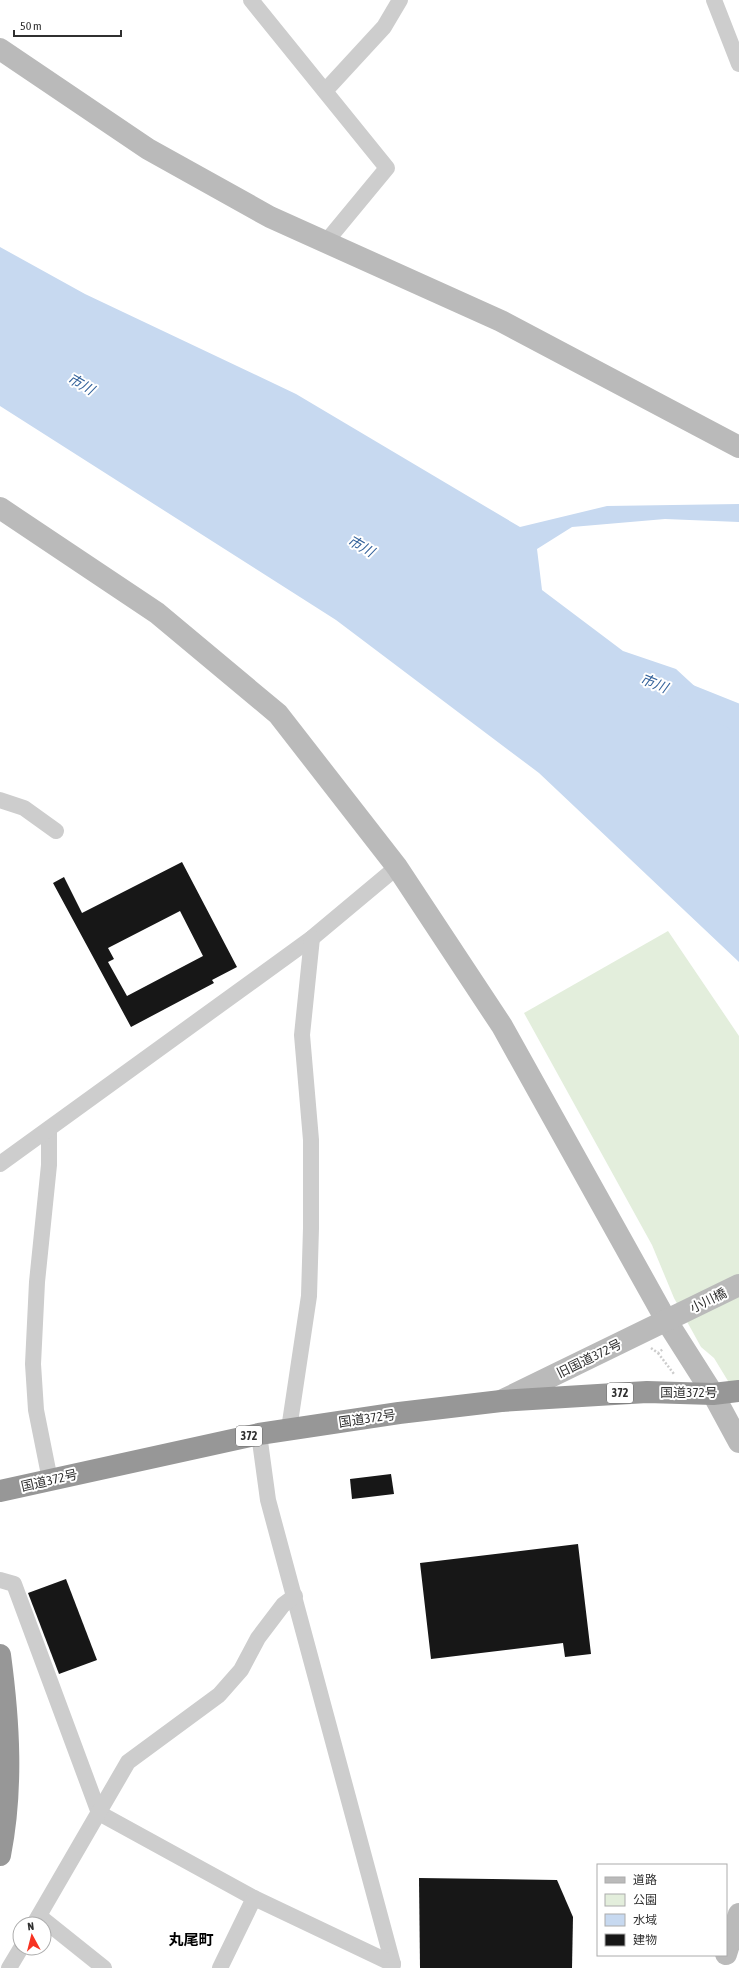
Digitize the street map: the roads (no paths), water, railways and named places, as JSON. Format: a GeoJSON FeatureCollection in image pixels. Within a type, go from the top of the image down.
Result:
{"type":"FeatureCollection","features":[{"type":"Feature","properties":{"kind":"highway","name":"国道372号"},"geometry":{"type":"LineString","coordinates":[[0,1491],[289,1428],[501,1401],[647,1392],[713,1394],[739,1390]]}},
{"type":"Feature","properties":{"kind":"highway"},"geometry":{"type":"LineString","coordinates":[[0,1655],[5,1696],[10,1767],[0,1855]]}},
{"type":"Feature","properties":{"kind":"street"},"geometry":{"type":"LineString","coordinates":[[251,0],[387,168],[326,243]]}},
{"type":"Feature","properties":{"kind":"street"},"geometry":{"type":"LineString","coordinates":[[325,91],[384,27],[400,0]]}},
{"type":"Feature","properties":{"kind":"street"},"geometry":{"type":"LineString","coordinates":[[714,0],[739,64]]}},
{"type":"Feature","properties":{"kind":"street"},"geometry":{"type":"LineString","coordinates":[[0,49],[148,149],[270,218],[415,281],[501,321],[739,447]]}},
{"type":"Feature","properties":{"kind":"street"},"geometry":{"type":"LineString","coordinates":[[0,508],[157,613],[278,714],[397,867],[502,1026],[671,1318],[739,1442]]}},
{"type":"Feature","properties":{"kind":"street"},"geometry":{"type":"LineString","coordinates":[[0,800],[24,808],[56,831]]}},
{"type":"Feature","properties":{"kind":"street"},"geometry":{"type":"LineString","coordinates":[[0,1164],[312,938],[397,867]]}},
{"type":"Feature","properties":{"kind":"street"},"geometry":{"type":"LineString","coordinates":[[289,1428],[309,1296],[311,1140],[302,1035],[312,938]]}},
{"type":"Feature","properties":{"kind":"street"},"geometry":{"type":"LineString","coordinates":[[49,1129],[49,1166],[36,1282],[33,1364],[36,1410],[50,1480]]}},
{"type":"Feature","properties":{"kind":"street","name":"小川橋"},"geometry":{"type":"LineString","coordinates":[[671,1318],[739,1285]]}},
{"type":"Feature","properties":{"kind":"street","name":"旧国道372号"},"geometry":{"type":"LineString","coordinates":[[501,1401],[671,1318]]}},
{"type":"Feature","properties":{"kind":"street"},"geometry":{"type":"LineString","coordinates":[[259,1434],[268,1500],[295,1596],[392,1966]]}},
{"type":"Feature","properties":{"kind":"street"},"geometry":{"type":"LineString","coordinates":[[0,1580],[14,1584],[98,1812],[254,1898],[392,1966]]}},
{"type":"Feature","properties":{"kind":"street"},"geometry":{"type":"LineString","coordinates":[[39,1916],[128,1762],[219,1695],[241,1670],[258,1638],[283,1605],[295,1596]]}},
{"type":"Feature","properties":{"kind":"street"},"geometry":{"type":"LineString","coordinates":[[220,1968],[254,1898]]}},
{"type":"Feature","properties":{"kind":"street"},"geometry":{"type":"LineString","coordinates":[[727,1952],[739,1914]]}},
{"type":"Feature","properties":{"kind":"street"},"geometry":{"type":"LineString","coordinates":[[52,1931],[104,1968]]}},
{"type":"Feature","properties":{"kind":"street"},"geometry":{"type":"LineString","coordinates":[[9,1968],[16,1956]]}},
{"type":"Feature","properties":{"kind":"street"},"geometry":{"type":"LineString","coordinates":[[722,1968],[726,1956]]}},
{"type":"Feature","properties":{"kind":"water"},"geometry":{"type":"Polygon","coordinates":[[[0,247],[85,294],[296,394],[520,527],[607,506],[739,504],[739,522],[665,519],[572,527],[537,549],[542,590],[623,651],[676,669],[739,727],[739,962],[539,773],[336,620],[0,406],[0,247]]]}},
{"type":"Feature","properties":{"kind":"waterway","name":"市川"},"geometry":{"type":"LineString","coordinates":[[688,697],[733,715],[739,720]]}},
{"type":"Feature","properties":{"kind":"district","name":"丸尾町"},"geometry":{"type":"Point","coordinates":[191,1940]}}]}
